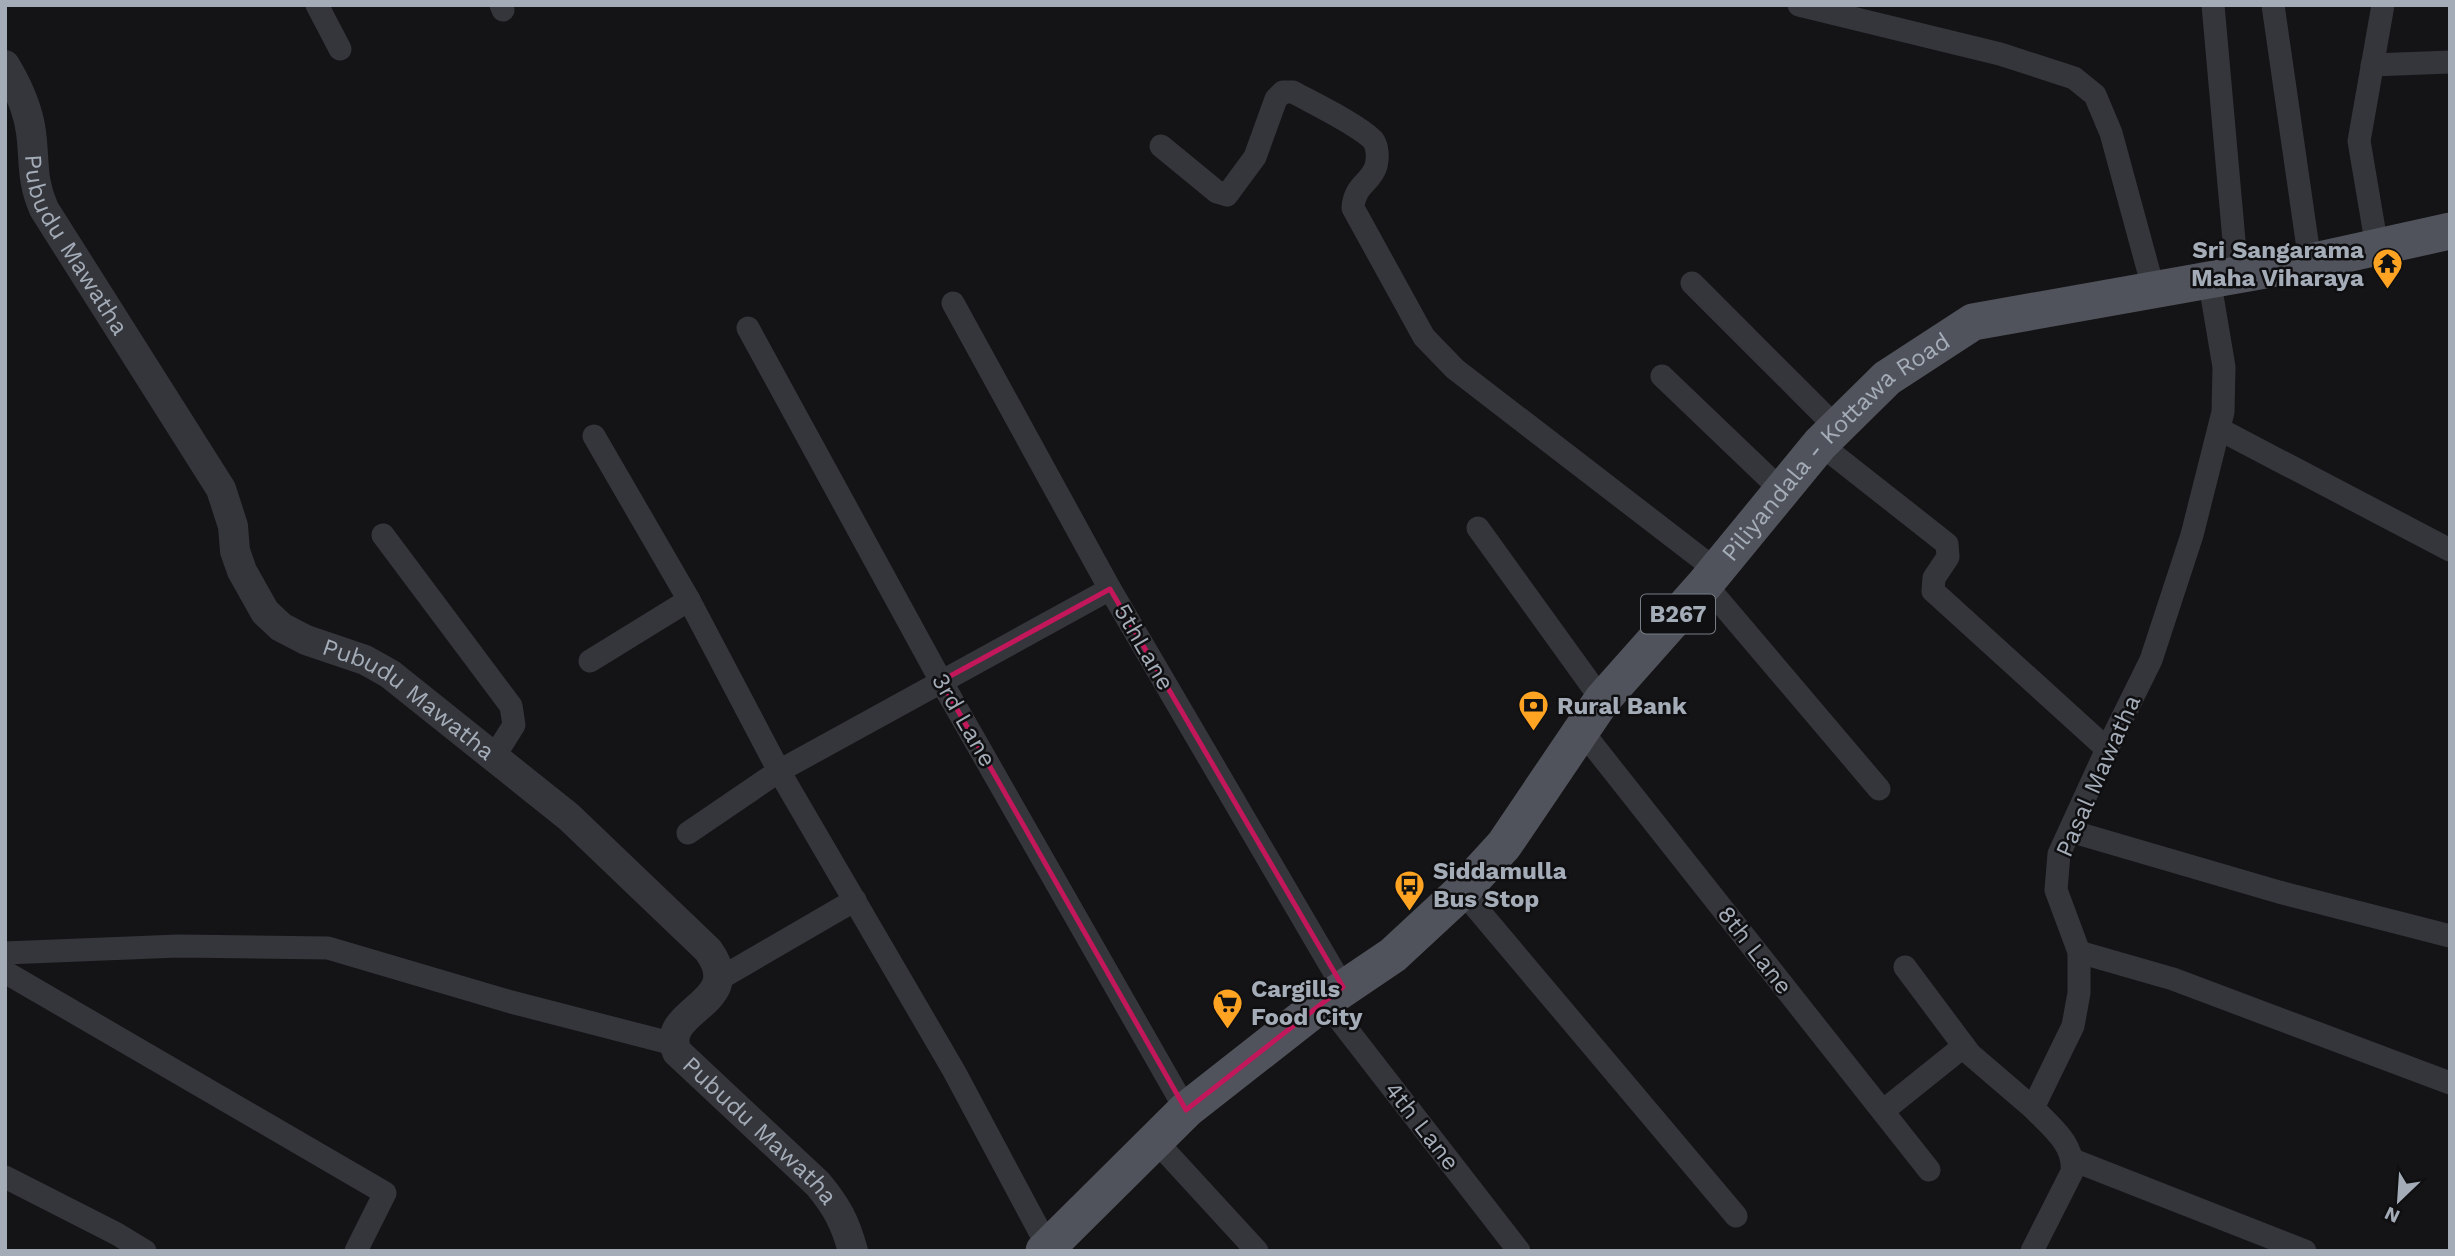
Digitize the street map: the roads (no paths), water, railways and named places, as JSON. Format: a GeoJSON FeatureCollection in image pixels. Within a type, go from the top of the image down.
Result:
{"type":"FeatureCollection","features":[{"type":"Feature","properties":{"kind":"main road","name":"Piliyandala - Kottawa Road"},"geometry":{"type":"LineString","coordinates":[[1046,1249],[1186,1110],[1334,994],[1393,955],[1462,891],[1504,845],[1602,700],[1710,577],[1781,490],[1887,378],[1973,321],[2310,262],[2450,231]]}},
{"type":"Feature","properties":{"kind":"street"},"geometry":{"type":"LineString","coordinates":[[317,5],[340,49]]}},
{"type":"Feature","properties":{"kind":"street"},"geometry":{"type":"LineString","coordinates":[[1799,5],[2000,54],[2074,78],[2095,94],[2111,133],[2154,291]]}},
{"type":"Feature","properties":{"kind":"street","name":"Pasal Mawatha"},"geometry":{"type":"LineString","coordinates":[[2034,1108],[2073,1026],[2079,993],[2079,952],[2056,890],[2059,854],[2151,660],[2192,535],[2224,412],[2223,276],[2213,5]]}},
{"type":"Feature","properties":{"kind":"street"},"geometry":{"type":"LineString","coordinates":[[2273,5],[2310,262]]}},
{"type":"Feature","properties":{"kind":"street"},"geometry":{"type":"LineString","coordinates":[[2377,247],[2359,141],[2383,5]]}},
{"type":"Feature","properties":{"kind":"street"},"geometry":{"type":"LineString","coordinates":[[2372,65],[2450,61]]}},
{"type":"Feature","properties":{"kind":"street","name":"Pubudu Mawatha"},"geometry":{"type":"LineString","coordinates":[[5,65],[28,117],[33,176],[44,209],[221,489],[233,526],[235,551],[242,571],[265,612],[281,627],[306,640],[365,660],[390,674],[569,817],[698,941],[715,961],[719,979],[706,1002],[675,1031],[674,1044],[684,1060],[818,1184],[845,1222],[853,1251]]}},
{"type":"Feature","properties":{"kind":"street"},"geometry":{"type":"LineString","coordinates":[[1161,146],[1217,192],[1227,195],[1255,157],[1276,99],[1283,92],[1293,92],[1374,142],[1377,150],[1376,169],[1354,196],[1353,208],[1424,337],[1455,369],[1710,577],[1879,789]]}},
{"type":"Feature","properties":{"kind":"street"},"geometry":{"type":"LineString","coordinates":[[1692,283],[1829,437],[1947,544],[1948,557],[1934,578],[1933,591],[2107,748]]}},
{"type":"Feature","properties":{"kind":"street","name":"5thLane"},"geometry":{"type":"LineString","coordinates":[[953,303],[1334,994]]}},
{"type":"Feature","properties":{"kind":"street","name":"3rd Lane"},"geometry":{"type":"LineString","coordinates":[[748,328],[941,681],[1186,1110]]}},
{"type":"Feature","properties":{"kind":"street"},"geometry":{"type":"LineString","coordinates":[[1662,376],[1781,490]]}},
{"type":"Feature","properties":{"kind":"street"},"geometry":{"type":"LineString","coordinates":[[2219,429],[2450,550]]}},
{"type":"Feature","properties":{"kind":"street"},"geometry":{"type":"LineString","coordinates":[[594,436],[689,600],[779,771],[954,1071],[1046,1249]]}},
{"type":"Feature","properties":{"kind":"street"},"geometry":{"type":"LineString","coordinates":[[1478,528],[1602,700]]}},
{"type":"Feature","properties":{"kind":"street"},"geometry":{"type":"LineString","coordinates":[[383,535],[511,706],[514,725],[494,757]]}},
{"type":"Feature","properties":{"kind":"street"},"geometry":{"type":"LineString","coordinates":[[688,833],[779,771],[1110,589]]}},
{"type":"Feature","properties":{"kind":"street"},"geometry":{"type":"LineString","coordinates":[[590,661],[689,600]]}},
{"type":"Feature","properties":{"kind":"street","name":"8th Lane"},"geometry":{"type":"LineString","coordinates":[[1581,730],[1929,1170]]}},
{"type":"Feature","properties":{"kind":"street"},"geometry":{"type":"LineString","coordinates":[[2070,831],[2279,892],[2450,936]]}},
{"type":"Feature","properties":{"kind":"street"},"geometry":{"type":"LineString","coordinates":[[1462,891],[1736,1216]]}},
{"type":"Feature","properties":{"kind":"street"},"geometry":{"type":"LineString","coordinates":[[719,979],[855,900]]}},
{"type":"Feature","properties":{"kind":"street"},"geometry":{"type":"LineString","coordinates":[[5,953],[177,946],[328,948],[512,1002],[674,1044]]}},
{"type":"Feature","properties":{"kind":"street"},"geometry":{"type":"LineString","coordinates":[[2079,952],[2173,979],[2450,1083]]}},
{"type":"Feature","properties":{"kind":"street"},"geometry":{"type":"LineString","coordinates":[[1905,967],[1964,1046],[2034,1108],[2068,1145],[2073,1160],[2072,1172],[2032,1251]]}},
{"type":"Feature","properties":{"kind":"street"},"geometry":{"type":"LineString","coordinates":[[5,972],[384,1193],[356,1251]]}},
{"type":"Feature","properties":{"kind":"street","name":"4th Lane"},"geometry":{"type":"LineString","coordinates":[[1334,994],[1519,1251]]}},
{"type":"Feature","properties":{"kind":"street"},"geometry":{"type":"LineString","coordinates":[[1883,1111],[1964,1046]]}},
{"type":"Feature","properties":{"kind":"street"},"geometry":{"type":"LineString","coordinates":[[1155,1140],[1257,1251]]}},
{"type":"Feature","properties":{"kind":"street"},"geometry":{"type":"LineString","coordinates":[[2073,1160],[2305,1251]]}},
{"type":"Feature","properties":{"kind":"street"},"geometry":{"type":"LineString","coordinates":[[5,1177],[145,1251]]}},
{"type":"Feature","properties":{"kind":"place","name":"Sri Sangarama Maha Viharaya"},"geometry":{"type":"Point","coordinates":[2387,291]}},
{"type":"Feature","properties":{"kind":"place","name":"Rural Bank"},"geometry":{"type":"Point","coordinates":[1534,733]}},
{"type":"Feature","properties":{"kind":"place","name":"Siddamulla Bus Stop"},"geometry":{"type":"Point","coordinates":[1410,912]}},
{"type":"Feature","properties":{"kind":"place","name":"Cargills Food City"},"geometry":{"type":"Point","coordinates":[1228,1030]}}]}
